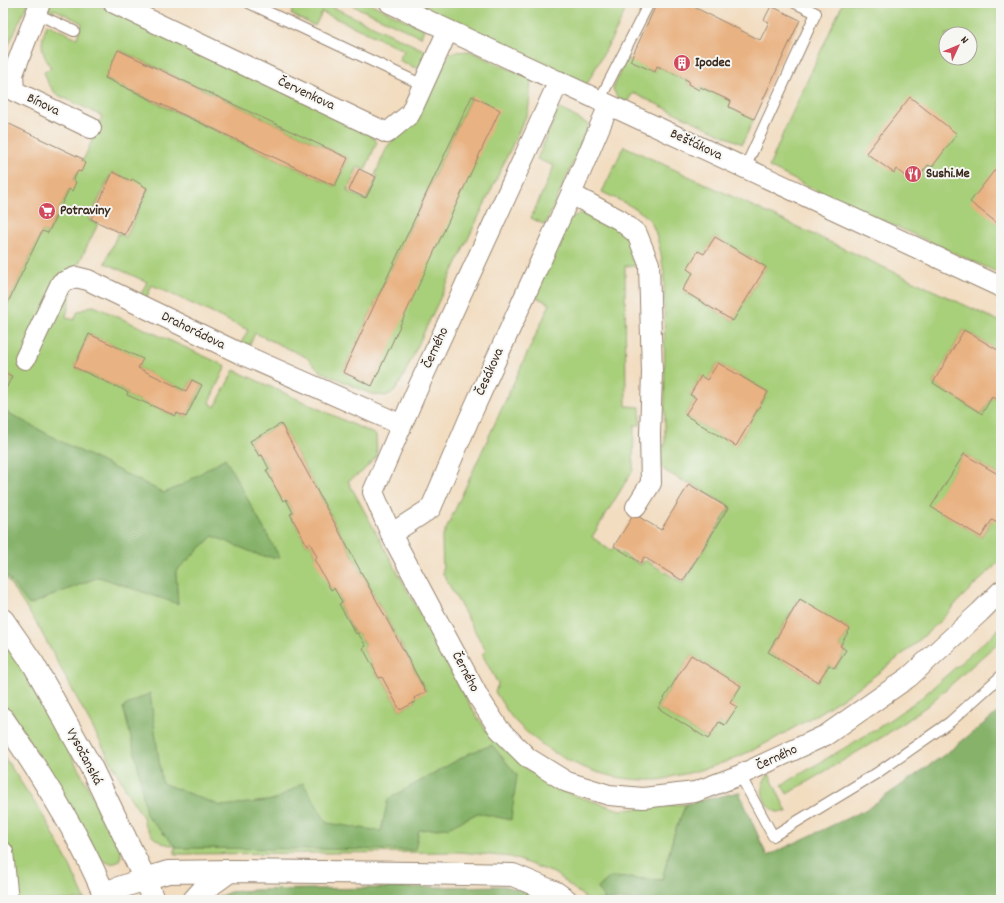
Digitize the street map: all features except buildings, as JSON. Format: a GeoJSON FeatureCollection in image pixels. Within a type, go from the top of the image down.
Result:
{"type":"FeatureCollection","features":[{"type":"Feature","properties":{"kind":"main road","name":"Vysočanská"},"geometry":{"type":"LineString","coordinates":[[3,620],[34,665],[91,767],[146,879],[153,900]]}},
{"type":"Feature","properties":{"kind":"main road"},"geometry":{"type":"LineString","coordinates":[[3,719],[54,796],[84,852],[105,897],[146,879],[168,872],[230,871],[513,875],[556,893],[566,900]]}},
{"type":"Feature","properties":{"kind":"main road"},"geometry":{"type":"LineString","coordinates":[[194,900],[202,891],[230,871]]}},
{"type":"Feature","properties":{"kind":"street","name":"Červenkova"},"geometry":{"type":"LineString","coordinates":[[114,3],[387,133],[410,114],[448,30]]}},
{"type":"Feature","properties":{"kind":"street","name":"Bešťákova"},"geometry":{"type":"LineString","coordinates":[[390,3],[1001,287]]}},
{"type":"Feature","properties":{"kind":"street","name":"Bínova"},"geometry":{"type":"LineString","coordinates":[[38,8],[12,74],[14,91],[91,128]]}},
{"type":"Feature","properties":{"kind":"street","name":"Černého"},"geometry":{"type":"LineString","coordinates":[[559,81],[422,378],[373,492],[391,534],[479,698],[499,729],[528,758],[567,782],[608,795],[643,798],[695,792],[740,775],[826,735],[909,677],[1001,591]]}},
{"type":"Feature","properties":{"kind":"street","name":"Česákova"},"geometry":{"type":"LineString","coordinates":[[391,534],[431,508],[469,419],[571,194],[604,103]]}},
{"type":"Feature","properties":{"kind":"street"},"geometry":{"type":"LineString","coordinates":[[571,194],[620,220],[637,234],[649,264],[652,373],[650,434],[651,483],[636,507]]}},
{"type":"Feature","properties":{"kind":"street","name":"Drahorádova"},"geometry":{"type":"LineString","coordinates":[[25,359],[61,283],[76,278],[88,280],[239,353],[402,426]]}},
{"type":"Feature","properties":{"kind":"street"},"geometry":{"type":"LineString","coordinates":[[3,852],[8,900]]}},
{"type":"Feature","properties":{"kind":"lane"},"geometry":{"type":"LineString","coordinates":[[250,3],[423,85]]}},
{"type":"Feature","properties":{"kind":"lane"},"geometry":{"type":"LineString","coordinates":[[604,103],[649,3]]}},
{"type":"Feature","properties":{"kind":"lane"},"geometry":{"type":"LineString","coordinates":[[745,168],[816,13],[795,3]]}},
{"type":"Feature","properties":{"kind":"lane"},"geometry":{"type":"LineString","coordinates":[[38,8],[74,31]]}},
{"type":"Feature","properties":{"kind":"lane"},"geometry":{"type":"LineString","coordinates":[[740,775],[773,836],[877,773],[950,722],[1001,676]]}},
{"type":"Feature","properties":{"kind":"green space"},"geometry":{"type":"Polygon","coordinates":[[[6,3],[28,3],[3,57],[3,10],[6,3]]]}},
{"type":"Feature","properties":{"kind":"green space"},"geometry":{"type":"Polygon","coordinates":[[[50,3],[94,3],[368,131],[377,142],[365,170],[358,167],[347,191],[366,200],[378,176],[375,175],[387,147],[399,133],[444,61],[452,52],[470,51],[531,79],[528,112],[401,381],[394,392],[385,396],[371,394],[320,371],[306,357],[255,333],[249,347],[241,343],[248,330],[152,285],[146,299],[140,296],[147,282],[105,263],[118,233],[126,237],[148,189],[112,172],[89,220],[98,224],[77,267],[66,317],[74,320],[78,311],[94,306],[226,366],[209,402],[215,407],[234,370],[376,435],[377,456],[362,472],[348,481],[471,707],[490,736],[530,771],[568,793],[620,810],[686,804],[674,834],[662,880],[611,877],[598,888],[605,900],[588,900],[554,873],[511,857],[459,852],[175,854],[175,846],[162,843],[153,837],[145,826],[143,817],[130,797],[37,624],[3,573],[3,395],[12,376],[3,372],[3,313],[42,231],[48,233],[87,152],[102,116],[56,94],[48,83],[44,72],[51,68],[42,47],[43,36],[47,24],[77,38],[82,23],[54,9],[52,14],[48,5],[50,3]],[[119,50],[105,79],[335,186],[348,158],[119,50]],[[471,97],[343,372],[371,385],[472,97],[471,97]],[[89,334],[74,367],[128,392],[127,395],[176,416],[177,413],[186,417],[202,385],[192,380],[186,391],[138,368],[142,359],[89,334]],[[281,424],[250,441],[259,456],[262,455],[269,469],[266,470],[283,500],[286,499],[293,513],[290,514],[307,545],[310,543],[331,590],[334,588],[342,602],[339,604],[355,634],[358,633],[366,646],[363,648],[379,678],[382,677],[400,710],[415,702],[414,698],[426,691],[281,424]]]}},
{"type":"Feature","properties":{"kind":"green space"},"geometry":{"type":"Polygon","coordinates":[[[296,3],[324,3],[430,53],[419,68],[413,67],[399,60],[404,50],[322,12],[315,26],[291,14],[296,3]]]}},
{"type":"Feature","properties":{"kind":"green space"},"geometry":{"type":"Polygon","coordinates":[[[347,3],[369,3],[424,29],[421,37],[347,3]]]}},
{"type":"Feature","properties":{"kind":"green space"},"geometry":{"type":"Polygon","coordinates":[[[414,3],[628,3],[618,27],[587,84],[414,3]]]}},
{"type":"Feature","properties":{"kind":"green space"},"geometry":{"type":"Polygon","coordinates":[[[843,3],[1001,3],[1001,274],[809,187],[769,167],[843,3]]]}},
{"type":"Feature","properties":{"kind":"green space"},"geometry":{"type":"Polygon","coordinates":[[[626,58],[655,72],[657,66],[689,81],[688,84],[699,89],[700,87],[731,101],[729,107],[754,119],[742,144],[633,93],[627,102],[617,97],[613,89],[626,58]]]}},
{"type":"Feature","properties":{"kind":"green space"},"geometry":{"type":"Polygon","coordinates":[[[559,108],[588,124],[587,132],[545,225],[531,218],[554,166],[537,159],[559,108]]]}},
{"type":"Feature","properties":{"kind":"green space"},"geometry":{"type":"Polygon","coordinates":[[[624,146],[1001,322],[1001,352],[964,330],[933,383],[982,414],[992,397],[999,401],[1001,397],[1001,476],[964,454],[932,507],[981,537],[992,520],[1001,520],[1001,559],[942,619],[920,639],[881,671],[840,700],[774,739],[738,757],[700,770],[658,780],[636,780],[616,777],[579,765],[561,757],[544,746],[514,720],[495,692],[498,684],[482,654],[486,651],[443,574],[442,538],[550,304],[532,295],[568,220],[580,213],[592,214],[615,224],[635,247],[639,266],[625,266],[626,406],[640,407],[640,425],[634,425],[633,470],[592,537],[611,551],[613,548],[641,565],[645,560],[683,583],[730,507],[689,482],[688,484],[664,470],[659,462],[660,446],[665,446],[664,275],[661,253],[654,228],[646,216],[602,192],[624,146]],[[715,237],[704,254],[698,251],[693,273],[683,291],[733,321],[766,267],[715,237]],[[718,363],[707,380],[701,376],[690,395],[696,398],[685,415],[736,446],[768,392],[718,363]],[[799,599],[768,652],[818,682],[829,665],[835,668],[846,650],[840,646],[850,629],[799,599]],[[691,655],[658,708],[708,739],[719,722],[725,725],[736,707],[730,703],[741,686],[691,655]]]}},
{"type":"Feature","properties":{"kind":"green space"},"geometry":{"type":"Polygon","coordinates":[[[3,410],[64,443],[164,493],[182,485],[225,458],[280,558],[261,556],[213,536],[176,571],[178,604],[99,577],[29,605],[3,571],[3,410]]]}},
{"type":"Feature","properties":{"kind":"green space"},"geometry":{"type":"Polygon","coordinates":[[[1001,627],[1001,640],[927,706],[884,736],[787,794],[782,785],[878,728],[921,698],[1001,627]]]}},
{"type":"Feature","properties":{"kind":"green space"},"geometry":{"type":"Polygon","coordinates":[[[3,637],[35,686],[121,850],[121,856],[118,862],[108,863],[99,857],[77,818],[17,722],[3,704],[3,637]]]}},
{"type":"Feature","properties":{"kind":"green space"},"geometry":{"type":"Polygon","coordinates":[[[150,693],[162,783],[221,806],[275,800],[303,783],[327,823],[381,831],[388,799],[470,753],[492,745],[517,775],[511,820],[478,813],[448,828],[419,830],[415,850],[177,848],[146,815],[138,765],[123,707],[150,693]]]}},
{"type":"Feature","properties":{"kind":"green space"},"geometry":{"type":"Polygon","coordinates":[[[1001,710],[1001,900],[605,900],[598,888],[610,877],[662,880],[674,834],[686,804],[739,792],[767,856],[867,809],[947,753],[1001,710]]]}},
{"type":"Feature","properties":{"kind":"green space"},"geometry":{"type":"Polygon","coordinates":[[[3,755],[47,822],[71,868],[85,900],[3,900],[3,755]]]}},
{"type":"Feature","properties":{"kind":"green space"},"geometry":{"type":"Polygon","coordinates":[[[769,774],[787,812],[777,812],[773,810],[767,805],[763,797],[762,789],[769,774]]]}},
{"type":"Feature","properties":{"kind":"green space"},"geometry":{"type":"Polygon","coordinates":[[[503,886],[542,895],[547,900],[211,900],[230,892],[252,890],[503,886]]]}},
{"type":"Feature","properties":{"kind":"place","name":"Ipodec"},"geometry":{"type":"Point","coordinates":[682,63]}},
{"type":"Feature","properties":{"kind":"place","name":"Sushi.Me"},"geometry":{"type":"Point","coordinates":[913,174]}},
{"type":"Feature","properties":{"kind":"place","name":"Potraviny"},"geometry":{"type":"Point","coordinates":[47,211]}}]}
